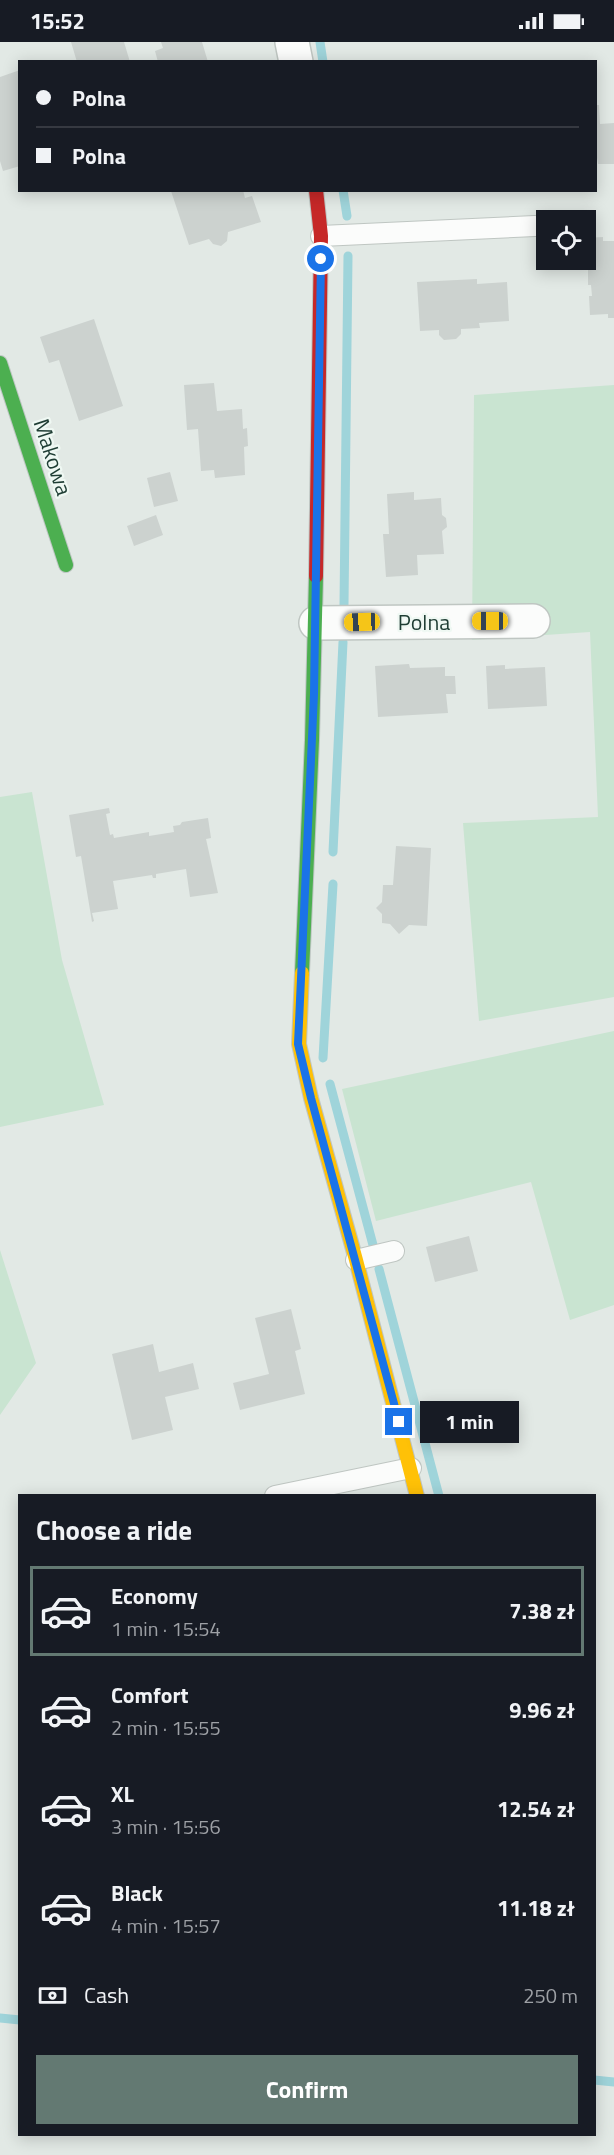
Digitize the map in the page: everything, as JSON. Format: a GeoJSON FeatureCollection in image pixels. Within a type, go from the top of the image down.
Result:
{"type":"FeatureCollection","features":[{"type":"Feature","properties":{"kind":"street"},"geometry":{"type":"LineString","coordinates":[[292,42],[296,60]]}},
{"type":"Feature","properties":{"kind":"street"},"geometry":{"type":"LineString","coordinates":[[316,192],[321,236],[316,623],[298,1044],[417,1494]]}},
{"type":"Feature","properties":{"kind":"street","name":"Makowa"},"geometry":{"type":"LineString","coordinates":[[0,363],[66,564]]}},
{"type":"Feature","properties":{"kind":"street","name":"Polna"},"geometry":{"type":"LineString","coordinates":[[316,623],[533,621]]}},
{"type":"Feature","properties":{"kind":"lane"},"geometry":{"type":"LineString","coordinates":[[321,236],[535,226]]}},
{"type":"Feature","properties":{"kind":"lane"},"geometry":{"type":"LineString","coordinates":[[356,1260],[394,1251]]}},
{"type":"Feature","properties":{"kind":"lane"},"geometry":{"type":"LineString","coordinates":[[285,1494],[411,1468]]}},
{"type":"Feature","properties":{"kind":"green space"},"geometry":{"type":"Polygon","coordinates":[[[614,385],[614,997],[479,1021],[463,823],[598,817],[590,632],[472,640],[474,395],[614,385]]]}},
{"type":"Feature","properties":{"kind":"green space"},"geometry":{"type":"Polygon","coordinates":[[[32,792],[62,960],[104,1105],[0,1127],[0,797],[32,792]]]}},
{"type":"Feature","properties":{"kind":"green space"},"geometry":{"type":"Polygon","coordinates":[[[614,1031],[614,1305],[570,1320],[531,1182],[376,1221],[342,1089],[614,1031]]]}},
{"type":"Feature","properties":{"kind":"green space"},"geometry":{"type":"Polygon","coordinates":[[[0,1250],[36,1363],[0,1415],[0,1250]]]}},
{"type":"Feature","properties":{"kind":"building"},"geometry":{"type":"Polygon","coordinates":[[[71,42],[124,42],[129,60],[76,60],[71,42]]]}},
{"type":"Feature","properties":{"kind":"building"},"geometry":{"type":"Polygon","coordinates":[[[161,42],[202,42],[207,60],[157,60],[155,51],[163,48],[161,42]]]}},
{"type":"Feature","properties":{"kind":"building"},"geometry":{"type":"Polygon","coordinates":[[[18,71],[18,167],[3,171],[0,161],[0,77],[18,71]]]}},
{"type":"Feature","properties":{"kind":"building"},"geometry":{"type":"Polygon","coordinates":[[[597,105],[599,105],[600,124],[614,123],[614,164],[598,164],[597,105]]]}},
{"type":"Feature","properties":{"kind":"building"},"geometry":{"type":"Polygon","coordinates":[[[171,192],[244,192],[245,198],[252,196],[261,222],[228,232],[227,241],[221,246],[213,244],[209,239],[189,245],[171,192]]]}},
{"type":"Feature","properties":{"kind":"building"},"geometry":{"type":"Polygon","coordinates":[[[596,237],[603,237],[603,241],[614,241],[614,318],[608,318],[608,314],[590,315],[589,296],[592,296],[591,285],[588,285],[588,270],[596,270],[596,237]]]}},
{"type":"Feature","properties":{"kind":"building"},"geometry":{"type":"Polygon","coordinates":[[[477,279],[477,284],[507,282],[509,321],[479,323],[480,328],[461,329],[461,334],[456,339],[444,340],[439,335],[439,330],[420,331],[417,282],[477,279]]]}},
{"type":"Feature","properties":{"kind":"building"},"geometry":{"type":"Polygon","coordinates":[[[94,319],[123,406],[79,421],[59,360],[49,363],[40,337],[94,319]]]}},
{"type":"Feature","properties":{"kind":"building"},"geometry":{"type":"Polygon","coordinates":[[[214,383],[217,411],[242,409],[243,429],[247,428],[248,446],[244,447],[245,475],[215,478],[214,470],[201,471],[198,429],[187,430],[184,385],[214,383]]]}},
{"type":"Feature","properties":{"kind":"building"},"geometry":{"type":"Polygon","coordinates":[[[170,472],[178,501],[154,507],[147,478],[170,472]]]}},
{"type":"Feature","properties":{"kind":"building"},"geometry":{"type":"Polygon","coordinates":[[[414,492],[414,500],[441,498],[442,515],[446,518],[447,527],[442,531],[444,554],[417,555],[418,575],[386,577],[383,534],[389,534],[387,494],[414,492]]]}},
{"type":"Feature","properties":{"kind":"building"},"geometry":{"type":"Polygon","coordinates":[[[156,515],[163,535],[134,546],[127,526],[156,515]]]}},
{"type":"Feature","properties":{"kind":"building"},"geometry":{"type":"Polygon","coordinates":[[[409,664],[410,668],[445,667],[445,676],[455,676],[456,694],[446,694],[448,713],[378,717],[375,666],[409,664]]]}},
{"type":"Feature","properties":{"kind":"building"},"geometry":{"type":"Polygon","coordinates":[[[505,665],[505,669],[545,667],[547,706],[488,709],[486,666],[505,665]]]}},
{"type":"Feature","properties":{"kind":"building"},"geometry":{"type":"Polygon","coordinates":[[[109,808],[110,813],[106,814],[110,835],[113,834],[114,838],[149,832],[149,836],[174,832],[173,826],[180,825],[182,822],[208,818],[211,838],[206,839],[218,893],[190,897],[186,869],[156,874],[156,878],[152,875],[113,881],[118,909],[92,913],[94,921],[92,922],[81,856],[76,857],[69,815],[109,808]]]}},
{"type":"Feature","properties":{"kind":"building"},"geometry":{"type":"Polygon","coordinates":[[[396,846],[431,848],[427,926],[409,925],[399,934],[390,924],[382,923],[382,914],[376,908],[382,902],[383,885],[393,885],[396,846]]]}},
{"type":"Feature","properties":{"kind":"building"},"geometry":{"type":"Polygon","coordinates":[[[469,1236],[478,1271],[435,1282],[426,1247],[469,1236]]]}},
{"type":"Feature","properties":{"kind":"building"},"geometry":{"type":"Polygon","coordinates":[[[291,1309],[301,1349],[295,1351],[305,1394],[240,1410],[233,1383],[269,1374],[255,1318],[291,1309]]]}},
{"type":"Feature","properties":{"kind":"building"},"geometry":{"type":"Polygon","coordinates":[[[153,1344],[159,1372],[193,1363],[199,1389],[165,1397],[173,1430],[132,1440],[112,1354],[153,1344]]]}},
{"type":"Feature","properties":{"kind":"waterway"},"geometry":{"type":"LineString","coordinates":[[320,42],[323,60]]}},
{"type":"Feature","properties":{"kind":"waterway"},"geometry":{"type":"LineString","coordinates":[[343,192],[347,216]]}},
{"type":"Feature","properties":{"kind":"waterway"},"geometry":{"type":"LineString","coordinates":[[344,605],[348,256]]}},
{"type":"Feature","properties":{"kind":"waterway"},"geometry":{"type":"LineString","coordinates":[[333,852],[343,642]]}},
{"type":"Feature","properties":{"kind":"waterway"},"geometry":{"type":"LineString","coordinates":[[323,1058],[333,884]]}},
{"type":"Feature","properties":{"kind":"waterway"},"geometry":{"type":"LineString","coordinates":[[330,1084],[373,1245]]}},
{"type":"Feature","properties":{"kind":"waterway"},"geometry":{"type":"LineString","coordinates":[[379,1269],[438,1494]]}},
{"type":"Feature","properties":{"kind":"waterway"},"geometry":{"type":"LineString","coordinates":[[0,2018],[18,2020]]}},
{"type":"Feature","properties":{"kind":"waterway"},"geometry":{"type":"LineString","coordinates":[[596,2080],[614,2082]]}},
{"type":"Feature","properties":{"kind":"traffic: fast"},"geometry":{"type":"LineString","coordinates":[[0,363],[66,565]]}},
{"type":"Feature","properties":{"kind":"traffic: fast"},"geometry":{"type":"LineString","coordinates":[[302,973],[316,576]]}},
{"type":"Feature","properties":{"kind":"traffic: slow"},"geometry":{"type":"LineString","coordinates":[[302,973],[299,1044],[311,1098],[416,1494]]}},
{"type":"Feature","properties":{"kind":"traffic: jam"},"geometry":{"type":"LineString","coordinates":[[316,192],[321,236],[316,576]]}},
{"type":"Feature","properties":{"kind":"route"},"geometry":{"type":"LineString","coordinates":[[321,259],[314,694],[298,1044],[399,1422]]}}]}
